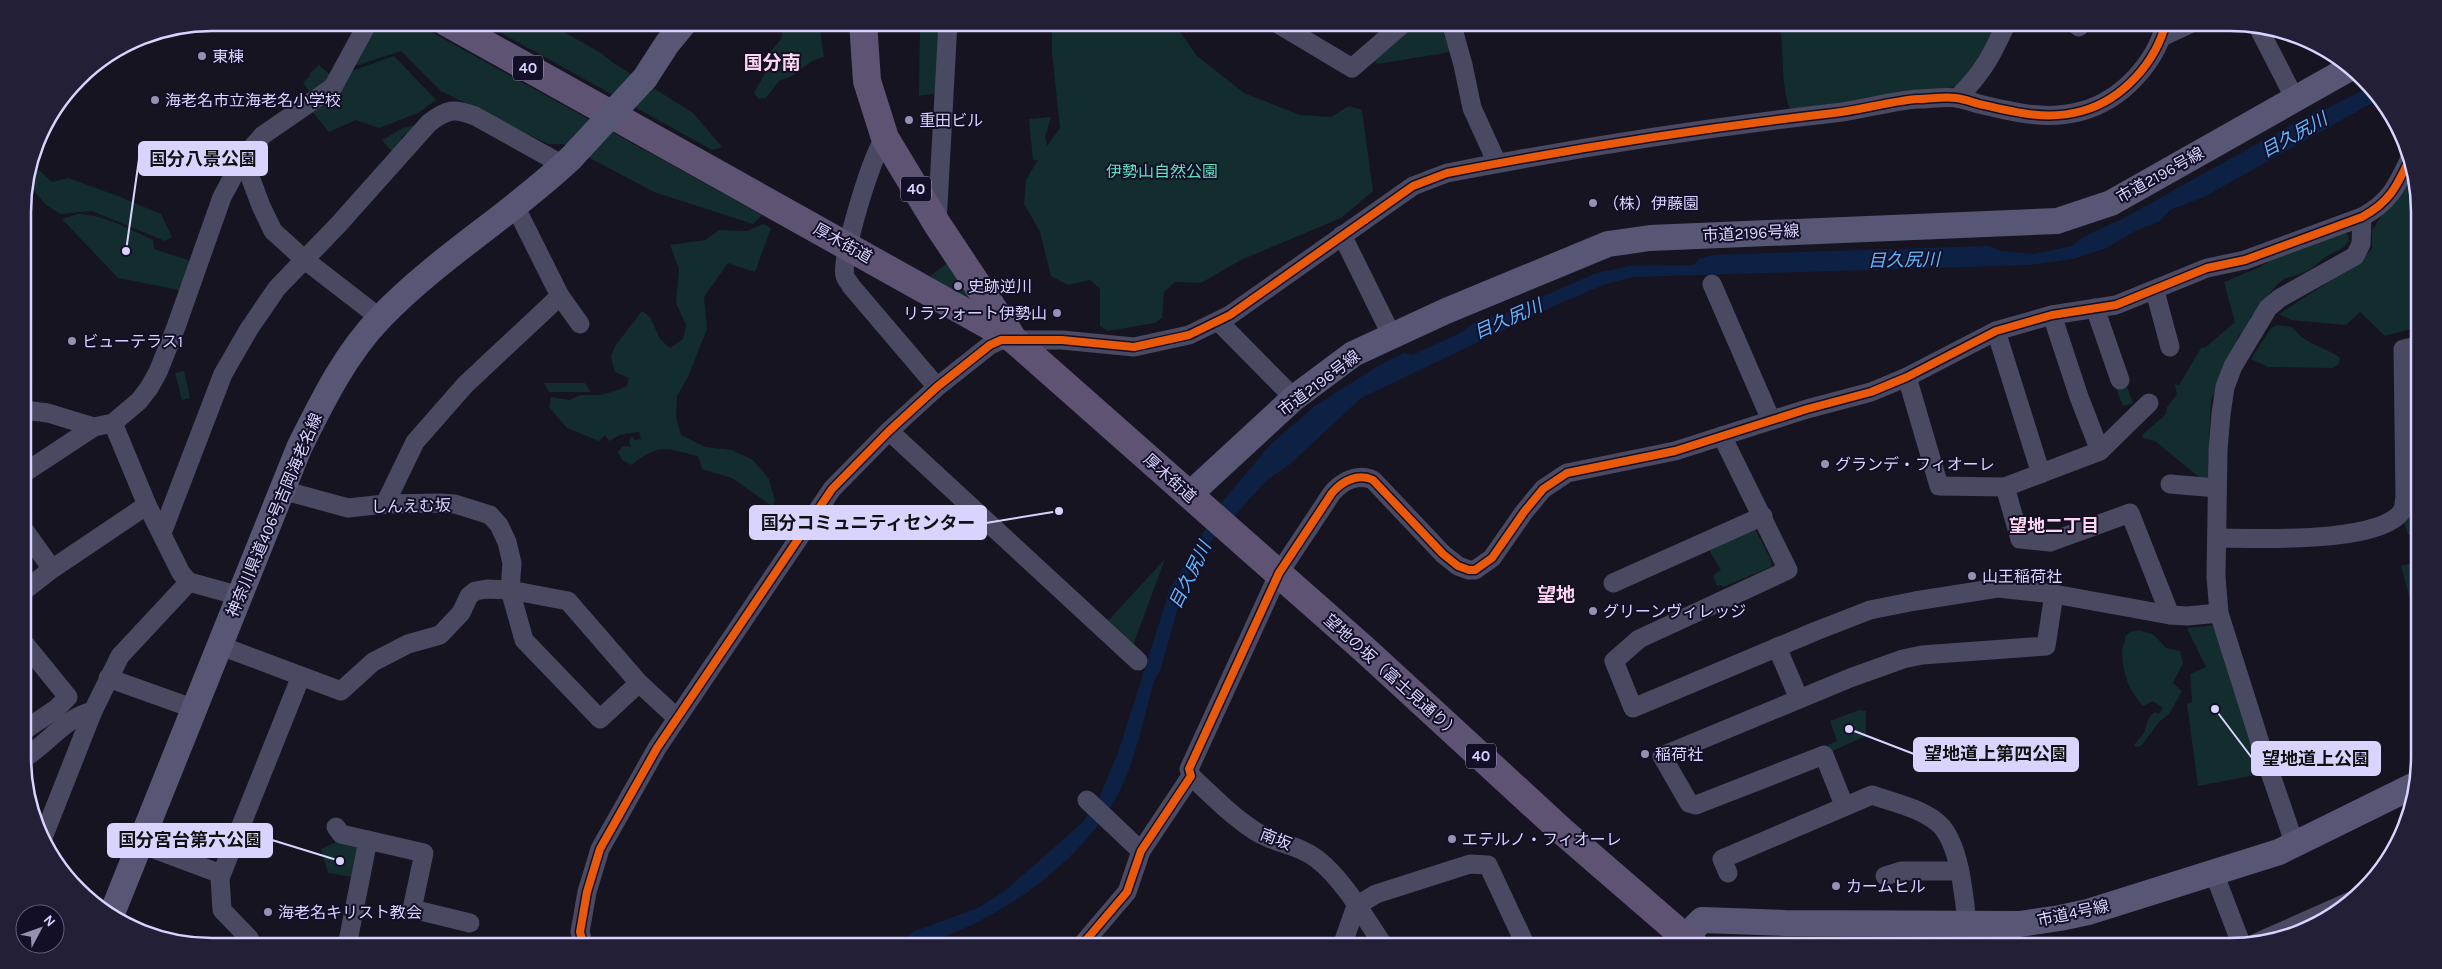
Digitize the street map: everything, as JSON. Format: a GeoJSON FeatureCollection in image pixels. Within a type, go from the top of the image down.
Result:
{"type":"FeatureCollection","features":[{"type":"Feature","properties":{"kind":"main road","name":"厚木街道"},"geometry":{"type":"LineString","coordinates":[[462,31],[848,245],[1000,334],[1198,503]]}},
{"type":"Feature","properties":{"kind":"main road","name":"40"},"geometry":{"type":"LineString","coordinates":[[863,31],[867,81],[885,138],[1000,334]]}},
{"type":"Feature","properties":{"kind":"main road","name":"40"},"geometry":{"type":"LineString","coordinates":[[1198,503],[1279,573]]}},
{"type":"Feature","properties":{"kind":"main road","name":"望地の坂（富士見通り）"},"geometry":{"type":"LineString","coordinates":[[1279,573],[1678,938]]}},
{"type":"Feature","properties":{"kind":"street"},"geometry":{"type":"LineString","coordinates":[[31,468],[94,427],[113,423],[139,401],[158,372],[222,197],[243,158],[262,135],[333,87],[363,31]]}},
{"type":"Feature","properties":{"kind":"street","name":"神奈川県道406号吉岡海老名線"},"geometry":{"type":"LineString","coordinates":[[114,908],[221,646],[298,448],[329,387],[380,318],[410,288],[515,206],[567,162],[645,78],[678,31]]}},
{"type":"Feature","properties":{"kind":"street"},"geometry":{"type":"LineString","coordinates":[[937,224],[948,31]]}},
{"type":"Feature","properties":{"kind":"street"},"geometry":{"type":"LineString","coordinates":[[1301,31],[1352,68],[1395,31]]}},
{"type":"Feature","properties":{"kind":"street"},"geometry":{"type":"LineString","coordinates":[[1454,31],[1472,108],[1497,163]]}},
{"type":"Feature","properties":{"kind":"street"},"geometry":{"type":"LineString","coordinates":[[1956,98],[1976,80],[1992,55],[2003,31]]}},
{"type":"Feature","properties":{"kind":"street"},"geometry":{"type":"LineString","coordinates":[[582,938],[580,932],[587,892],[600,849],[677,718],[832,489],[889,431],[937,387],[1000,334],[1134,347],[1189,335],[1230,315],[1413,186],[1446,173],[1728,125],[1866,109],[1915,100],[1956,98],[2036,116],[2060,116],[2083,111],[2106,101],[2127,86],[2148,63],[2164,31]]}},
{"type":"Feature","properties":{"kind":"street"},"geometry":{"type":"LineString","coordinates":[[2262,34],[2296,99]]}},
{"type":"Feature","properties":{"kind":"street","name":"市道2196号線"},"geometry":{"type":"LineString","coordinates":[[1198,503],[1294,398],[1353,354],[1446,311],[1608,244],[1650,238],[2057,221],[2111,203],[2344,72]]}},
{"type":"Feature","properties":{"kind":"street"},"geometry":{"type":"LineString","coordinates":[[162,533],[224,374],[249,329],[277,288],[305,260],[429,123],[443,112],[460,110],[567,162]]}},
{"type":"Feature","properties":{"kind":"street"},"geometry":{"type":"LineString","coordinates":[[885,138],[876,150],[848,245],[845,276],[851,286],[937,387]]}},
{"type":"Feature","properties":{"kind":"street"},"geometry":{"type":"LineString","coordinates":[[243,158],[273,232],[305,260],[380,318]]}},
{"type":"Feature","properties":{"kind":"street"},"geometry":{"type":"LineString","coordinates":[[1088,938],[1127,892],[1141,851],[1191,776],[1189,769],[1279,573],[1332,493],[1344,483],[1358,477],[1373,480],[1444,554],[1458,566],[1469,570],[1482,567],[1487,563],[1532,500],[1549,484],[1562,476],[1593,466],[1657,455],[1871,392],[1907,377],[1996,331],[2052,315],[2116,305],[2207,268],[2245,260],[2362,217],[2380,207],[2396,186],[2405,167]]}},
{"type":"Feature","properties":{"kind":"street"},"geometry":{"type":"LineString","coordinates":[[515,206],[560,296],[580,324]]}},
{"type":"Feature","properties":{"kind":"street"},"geometry":{"type":"LineString","coordinates":[[2296,845],[2262,749],[2220,613],[2216,577],[2217,488],[2221,414],[2225,387],[2233,366],[2268,308],[2280,298],[2355,256],[2361,244],[2362,217]]}},
{"type":"Feature","properties":{"kind":"street"},"geometry":{"type":"LineString","coordinates":[[1342,236],[1392,336]]}},
{"type":"Feature","properties":{"kind":"street"},"geometry":{"type":"LineString","coordinates":[[1712,284],[1771,420]]}},
{"type":"Feature","properties":{"kind":"street"},"geometry":{"type":"LineString","coordinates":[[2154,291],[2170,347]]}},
{"type":"Feature","properties":{"kind":"street"},"geometry":{"type":"LineString","coordinates":[[385,504],[415,442],[465,386],[560,296]]}},
{"type":"Feature","properties":{"kind":"street"},"geometry":{"type":"LineString","coordinates":[[2095,308],[2120,380]]}},
{"type":"Feature","properties":{"kind":"street"},"geometry":{"type":"LineString","coordinates":[[2052,315],[2079,397],[2100,451]]}},
{"type":"Feature","properties":{"kind":"street"},"geometry":{"type":"LineString","coordinates":[[1218,321],[1294,398]]}},
{"type":"Feature","properties":{"kind":"street"},"geometry":{"type":"LineString","coordinates":[[1996,331],[2040,474]]}},
{"type":"Feature","properties":{"kind":"street"},"geometry":{"type":"LineString","coordinates":[[2217,538],[2324,538],[2380,526],[2403,510],[2405,498],[2403,348],[2411,347]]}},
{"type":"Feature","properties":{"kind":"street"},"geometry":{"type":"LineString","coordinates":[[1907,377],[1940,486],[2005,487],[2100,451],[2149,403]]}},
{"type":"Feature","properties":{"kind":"street"},"geometry":{"type":"LineString","coordinates":[[31,411],[48,413],[94,427]]}},
{"type":"Feature","properties":{"kind":"street"},"geometry":{"type":"LineString","coordinates":[[113,423],[147,505],[162,533],[174,562],[189,582],[240,596]]}},
{"type":"Feature","properties":{"kind":"street"},"geometry":{"type":"LineString","coordinates":[[889,431],[1138,661]]}},
{"type":"Feature","properties":{"kind":"street"},"geometry":{"type":"LineString","coordinates":[[1722,436],[1788,570],[1639,639],[1614,661],[1634,708],[1870,610],[1915,601],[1998,588],[2054,594],[2187,616],[2220,613]]}},
{"type":"Feature","properties":{"kind":"street"},"geometry":{"type":"LineString","coordinates":[[2170,484],[2217,488]]}},
{"type":"Feature","properties":{"kind":"street"},"geometry":{"type":"LineString","coordinates":[[2005,487],[2020,539],[2050,542],[2130,513],[2170,614]]}},
{"type":"Feature","properties":{"kind":"street","name":"しんえむ坂"},"geometry":{"type":"LineString","coordinates":[[282,490],[348,508],[385,504],[455,504],[490,515],[499,525],[507,542],[512,563],[510,590],[524,640],[600,719],[639,683]]}},
{"type":"Feature","properties":{"kind":"street"},"geometry":{"type":"LineString","coordinates":[[31,585],[147,505]]}},
{"type":"Feature","properties":{"kind":"street"},"geometry":{"type":"LineString","coordinates":[[1613,583],[1703,551],[1763,516]]}},
{"type":"Feature","properties":{"kind":"street"},"geometry":{"type":"LineString","coordinates":[[31,539],[52,569]]}},
{"type":"Feature","properties":{"kind":"street"},"geometry":{"type":"LineString","coordinates":[[46,829],[93,711],[120,656],[189,582]]}},
{"type":"Feature","properties":{"kind":"street"},"geometry":{"type":"LineString","coordinates":[[221,646],[341,691],[373,662],[408,644],[440,635],[461,612],[469,596],[475,591],[487,589],[510,590],[568,601],[639,683],[677,718]]}},
{"type":"Feature","properties":{"kind":"street"},"geometry":{"type":"LineString","coordinates":[[1844,805],[1824,755],[1696,805],[1689,803],[1662,756],[1799,699],[1903,659],[1922,655],[2046,646],[2054,594]]}},
{"type":"Feature","properties":{"kind":"street"},"geometry":{"type":"LineString","coordinates":[[1777,647],[1799,699]]}},
{"type":"Feature","properties":{"kind":"street"},"geometry":{"type":"LineString","coordinates":[[31,651],[68,697],[56,709],[31,726]]}},
{"type":"Feature","properties":{"kind":"street"},"geometry":{"type":"LineString","coordinates":[[249,938],[222,910],[221,874],[301,676]]}},
{"type":"Feature","properties":{"kind":"street"},"geometry":{"type":"LineString","coordinates":[[108,678],[195,709]]}},
{"type":"Feature","properties":{"kind":"street"},"geometry":{"type":"LineString","coordinates":[[31,753],[65,725],[84,713],[93,711]]}},
{"type":"Feature","properties":{"kind":"street","name":"南坂"},"geometry":{"type":"LineString","coordinates":[[1191,776],[1254,831],[1274,841],[1297,847],[1317,859],[1336,878],[1378,938]]}},
{"type":"Feature","properties":{"kind":"street","name":"市道4号線"},"geometry":{"type":"LineString","coordinates":[[1689,938],[1702,920],[1786,923],[2019,924],[2079,914],[2214,873],[2296,845],[2408,789]]}},
{"type":"Feature","properties":{"kind":"street"},"geometry":{"type":"LineString","coordinates":[[1728,873],[1722,859],[1844,805],[1872,795],[1924,814],[1942,827],[1960,871],[1967,923]]}},
{"type":"Feature","properties":{"kind":"street"},"geometry":{"type":"LineString","coordinates":[[1087,800],[1141,851]]}},
{"type":"Feature","properties":{"kind":"street"},"geometry":{"type":"LineString","coordinates":[[336,827],[342,834],[424,853],[412,909],[470,923]]}},
{"type":"Feature","properties":{"kind":"street"},"geometry":{"type":"LineString","coordinates":[[350,938],[368,840]]}},
{"type":"Feature","properties":{"kind":"street"},"geometry":{"type":"LineString","coordinates":[[141,844],[221,874]]}},
{"type":"Feature","properties":{"kind":"street"},"geometry":{"type":"LineString","coordinates":[[1345,938],[1356,906],[1376,894],[1470,864],[1488,865],[1522,938]]}},
{"type":"Feature","properties":{"kind":"street"},"geometry":{"type":"LineString","coordinates":[[1885,876],[1901,871],[1960,871]]}},
{"type":"Feature","properties":{"kind":"street"},"geometry":{"type":"LineString","coordinates":[[2214,873],[2239,937]]}},
{"type":"Feature","properties":{"kind":"green space"},"geometry":{"type":"Polygon","coordinates":[[[362,31],[429,31],[762,215],[753,224],[654,192],[563,144],[548,144],[441,91],[401,51],[359,65],[352,64],[362,31]]]}},
{"type":"Feature","properties":{"kind":"green space"},"geometry":{"type":"Polygon","coordinates":[[[497,31],[562,31],[601,53],[612,62],[693,113],[722,147],[712,150],[497,31]]]}},
{"type":"Feature","properties":{"kind":"green space"},"geometry":{"type":"Polygon","coordinates":[[[782,31],[820,31],[824,57],[812,61],[792,76],[779,81],[766,98],[759,99],[754,93],[764,75],[767,56],[781,39],[782,31]]]}},
{"type":"Feature","properties":{"kind":"green space"},"geometry":{"type":"Polygon","coordinates":[[[920,31],[942,31],[938,93],[919,96],[920,31]]]}},
{"type":"Feature","properties":{"kind":"green space","name":"伊勢山自然公園"},"geometry":{"type":"Polygon","coordinates":[[[1052,31],[1180,31],[1197,56],[1244,93],[1300,115],[1331,117],[1349,106],[1362,110],[1373,191],[1341,218],[1241,260],[1201,283],[1175,282],[1164,292],[1162,318],[1155,323],[1108,331],[1100,326],[1100,289],[1090,280],[1068,285],[1051,276],[1040,232],[1024,204],[1026,180],[1038,160],[1033,160],[1029,119],[1051,117],[1045,137],[1047,146],[1060,128],[1052,53],[1052,31]]]}},
{"type":"Feature","properties":{"kind":"green space"},"geometry":{"type":"Polygon","coordinates":[[[1409,31],[1446,31],[1451,52],[1377,64],[1374,60],[1409,31]]]}},
{"type":"Feature","properties":{"kind":"green space"},"geometry":{"type":"Polygon","coordinates":[[[1781,31],[1997,31],[1969,75],[1964,81],[1953,87],[1882,100],[1790,109],[1785,89],[1781,31]]]}},
{"type":"Feature","properties":{"kind":"green space"},"geometry":{"type":"Polygon","coordinates":[[[394,56],[436,100],[418,113],[379,128],[356,120],[329,132],[310,109],[346,73],[394,56]]]}},
{"type":"Feature","properties":{"kind":"green space"},"geometry":{"type":"Polygon","coordinates":[[[319,65],[332,76],[313,97],[303,83],[319,65]]]}},
{"type":"Feature","properties":{"kind":"green space"},"geometry":{"type":"Polygon","coordinates":[[[417,124],[408,137],[405,134],[401,138],[403,142],[393,153],[382,140],[403,128],[417,124]]]}},
{"type":"Feature","properties":{"kind":"green space"},"geometry":{"type":"Polygon","coordinates":[[[39,170],[52,182],[68,178],[161,214],[172,237],[165,241],[92,211],[60,214],[45,204],[33,189],[36,171],[39,170]]]}},
{"type":"Feature","properties":{"kind":"green space"},"geometry":{"type":"Polygon","coordinates":[[[2407,178],[2411,213],[2411,329],[2385,336],[2360,312],[2346,325],[2291,320],[2279,314],[2359,262],[2372,249],[2372,230],[2407,178]]]}},
{"type":"Feature","properties":{"kind":"green space"},"geometry":{"type":"Polygon","coordinates":[[[78,214],[98,217],[117,223],[153,240],[154,249],[194,262],[184,291],[118,278],[62,219],[78,214]]]}},
{"type":"Feature","properties":{"kind":"green space"},"geometry":{"type":"Polygon","coordinates":[[[763,224],[771,228],[755,272],[728,263],[704,297],[707,329],[688,377],[677,396],[676,418],[681,435],[705,447],[732,450],[753,460],[769,479],[775,501],[772,506],[732,478],[702,469],[698,456],[663,449],[649,453],[631,465],[622,460],[618,452],[623,446],[631,447],[629,440],[632,436],[635,440],[641,439],[639,432],[620,435],[609,441],[605,435],[599,441],[567,428],[549,407],[551,397],[569,400],[581,395],[600,395],[627,386],[629,378],[615,372],[611,357],[615,346],[642,311],[650,317],[660,339],[670,348],[683,339],[686,325],[676,303],[679,269],[670,245],[705,240],[719,230],[747,231],[763,224]]]}},
{"type":"Feature","properties":{"kind":"green space"},"geometry":{"type":"Polygon","coordinates":[[[2343,231],[2348,235],[2349,241],[2346,245],[2308,270],[2280,282],[2250,317],[2251,324],[2248,330],[2239,335],[2234,350],[2223,366],[2220,385],[2211,399],[2208,463],[2211,478],[2199,477],[2155,441],[2143,438],[2142,435],[2166,414],[2167,407],[2177,395],[2175,384],[2179,385],[2201,348],[2206,347],[2235,322],[2224,282],[2260,267],[2273,259],[2343,231]]]}},
{"type":"Feature","properties":{"kind":"green space"},"geometry":{"type":"Polygon","coordinates":[[[950,261],[977,306],[930,276],[950,261]]]}},
{"type":"Feature","properties":{"kind":"green space"},"geometry":{"type":"Polygon","coordinates":[[[2277,325],[2293,328],[2306,340],[2340,358],[2339,364],[2333,368],[2268,367],[2251,359],[2271,328],[2277,325]]]}},
{"type":"Feature","properties":{"kind":"green space"},"geometry":{"type":"Polygon","coordinates":[[[2411,369],[2411,412],[2409,374],[2411,369]]]}},
{"type":"Feature","properties":{"kind":"green space"},"geometry":{"type":"Polygon","coordinates":[[[184,371],[190,398],[182,400],[175,373],[184,371]]]}},
{"type":"Feature","properties":{"kind":"green space"},"geometry":{"type":"Polygon","coordinates":[[[544,383],[585,383],[591,392],[549,392],[544,383]]]}},
{"type":"Feature","properties":{"kind":"green space"},"geometry":{"type":"Polygon","coordinates":[[[2124,385],[2127,387],[2133,403],[2123,406],[2116,388],[2124,385]]]}},
{"type":"Feature","properties":{"kind":"green space"},"geometry":{"type":"Polygon","coordinates":[[[2411,513],[2411,534],[2408,535],[2404,522],[2411,513]]]}},
{"type":"Feature","properties":{"kind":"green space"},"geometry":{"type":"Polygon","coordinates":[[[1748,529],[1756,531],[1771,560],[1771,567],[1723,587],[1721,585],[1717,586],[1713,575],[1721,570],[1709,550],[1748,529]]]}},
{"type":"Feature","properties":{"kind":"green space"},"geometry":{"type":"Polygon","coordinates":[[[1165,559],[1132,648],[1106,623],[1165,559]]]}},
{"type":"Feature","properties":{"kind":"green space"},"geometry":{"type":"Polygon","coordinates":[[[2411,563],[2411,603],[2401,566],[2411,563]]]}},
{"type":"Feature","properties":{"kind":"green space"},"geometry":{"type":"Polygon","coordinates":[[[2216,625],[2261,774],[2198,786],[2187,704],[2192,702],[2190,674],[2206,667],[2187,628],[2216,625]]]}},
{"type":"Feature","properties":{"kind":"green space"},"geometry":{"type":"Polygon","coordinates":[[[2139,630],[2154,635],[2166,648],[2180,651],[2183,663],[2173,683],[2182,691],[2169,714],[2159,722],[2141,746],[2136,747],[2134,745],[2144,733],[2150,716],[2155,712],[2159,714],[2163,708],[2153,701],[2143,706],[2130,688],[2125,674],[2122,651],[2125,636],[2130,632],[2139,630]]]}},
{"type":"Feature","properties":{"kind":"green space"},"geometry":{"type":"Polygon","coordinates":[[[1859,710],[1866,711],[1866,736],[1830,752],[1828,745],[1837,741],[1830,721],[1859,710]]]}},
{"type":"Feature","properties":{"kind":"green space"},"geometry":{"type":"Polygon","coordinates":[[[339,841],[358,846],[353,877],[328,873],[321,849],[339,841]]]}},
{"type":"Feature","properties":{"kind":"water","name":"目久尻川"},"geometry":{"type":"Polygon","coordinates":[[[2364,90],[2373,102],[2204,197],[2170,210],[2160,221],[2135,231],[2106,248],[2073,259],[2029,265],[1634,277],[1606,284],[1558,304],[1361,398],[1289,465],[1268,479],[1203,550],[1190,571],[1182,593],[1161,668],[1154,681],[1129,769],[1117,796],[1084,842],[1042,881],[994,913],[941,938],[906,938],[915,931],[978,908],[1006,890],[1084,821],[1099,798],[1118,753],[1170,589],[1219,506],[1271,444],[1315,406],[1378,366],[1404,353],[1412,355],[1458,334],[1480,319],[1503,314],[1596,273],[1630,266],[1694,265],[1699,259],[1712,255],[1988,246],[2001,251],[2034,254],[2072,246],[2083,237],[2126,217],[2321,108],[2326,109],[2364,90]]]}},
{"type":"Feature","properties":{"kind":"cycle path"},"geometry":{"type":"LineString","coordinates":[[582,938],[580,932],[587,892],[600,849],[657,748],[832,489],[889,431],[937,387],[990,345],[1001,340],[1062,340],[1134,347],[1189,335],[1230,315],[1413,186],[1447,173],[1640,139],[1845,112],[1918,99],[1956,98],[2005,110],[2043,115],[2069,114],[2082,111],[2097,106],[2124,89],[2146,65],[2163,31]]}},
{"type":"Feature","properties":{"kind":"cycle path"},"geometry":{"type":"LineString","coordinates":[[1088,938],[1127,892],[1141,851],[1191,776],[1189,769],[1279,573],[1332,493],[1345,482],[1362,477],[1373,480],[1443,554],[1458,566],[1475,570],[1492,558],[1524,512],[1543,489],[1567,473],[1675,451],[1807,409],[1871,392],[1907,377],[1996,331],[2052,315],[2116,305],[2207,268],[2245,260],[2362,217],[2386,199],[2405,168]]}},
{"type":"Feature","properties":{"kind":"place","name":"東棟"},"geometry":{"type":"Point","coordinates":[202,56]}},
{"type":"Feature","properties":{"kind":"place","name":"海老名市立海老名小学校"},"geometry":{"type":"Point","coordinates":[155,100]}},
{"type":"Feature","properties":{"kind":"place","name":"重田ビル"},"geometry":{"type":"Point","coordinates":[909,120]}},
{"type":"Feature","properties":{"kind":"place","name":"（株）伊藤園"},"geometry":{"type":"Point","coordinates":[1593,203]}},
{"type":"Feature","properties":{"kind":"place","name":"国分八景公園"},"geometry":{"type":"Point","coordinates":[126,251]}},
{"type":"Feature","properties":{"kind":"place","name":"史跡逆川"},"geometry":{"type":"Point","coordinates":[958,286]}},
{"type":"Feature","properties":{"kind":"place","name":"リラフォート伊勢山"},"geometry":{"type":"Point","coordinates":[1057,313]}},
{"type":"Feature","properties":{"kind":"place","name":"ビューテラス1"},"geometry":{"type":"Point","coordinates":[72,341]}},
{"type":"Feature","properties":{"kind":"place","name":"グランデ・フィオーレ"},"geometry":{"type":"Point","coordinates":[1825,464]}},
{"type":"Feature","properties":{"kind":"place","name":"国分コミュニティセンター"},"geometry":{"type":"Point","coordinates":[1059,511]}},
{"type":"Feature","properties":{"kind":"place","name":"山王稲荷社"},"geometry":{"type":"Point","coordinates":[1972,576]}},
{"type":"Feature","properties":{"kind":"place","name":"グリーンヴィレッジ"},"geometry":{"type":"Point","coordinates":[1593,611]}},
{"type":"Feature","properties":{"kind":"place","name":"望地道上公園"},"geometry":{"type":"Point","coordinates":[2215,709]}},
{"type":"Feature","properties":{"kind":"place","name":"望地道上第四公園"},"geometry":{"type":"Point","coordinates":[1849,729]}},
{"type":"Feature","properties":{"kind":"place","name":"稲荷社"},"geometry":{"type":"Point","coordinates":[1645,754]}},
{"type":"Feature","properties":{"kind":"place","name":"エテルノ・フィオーレ"},"geometry":{"type":"Point","coordinates":[1452,839]}},
{"type":"Feature","properties":{"kind":"place","name":"国分宮台第六公園"},"geometry":{"type":"Point","coordinates":[340,861]}},
{"type":"Feature","properties":{"kind":"place","name":"カームヒル"},"geometry":{"type":"Point","coordinates":[1836,886]}},
{"type":"Feature","properties":{"kind":"place","name":"海老名キリスト教会"},"geometry":{"type":"Point","coordinates":[268,912]}},
{"type":"Feature","properties":{"kind":"district","name":"国分南"},"geometry":{"type":"Point","coordinates":[772,63]}},
{"type":"Feature","properties":{"kind":"district","name":"望地二丁目"},"geometry":{"type":"Point","coordinates":[2054,526]}},
{"type":"Feature","properties":{"kind":"district","name":"望地"},"geometry":{"type":"Point","coordinates":[1556,595]}}]}
